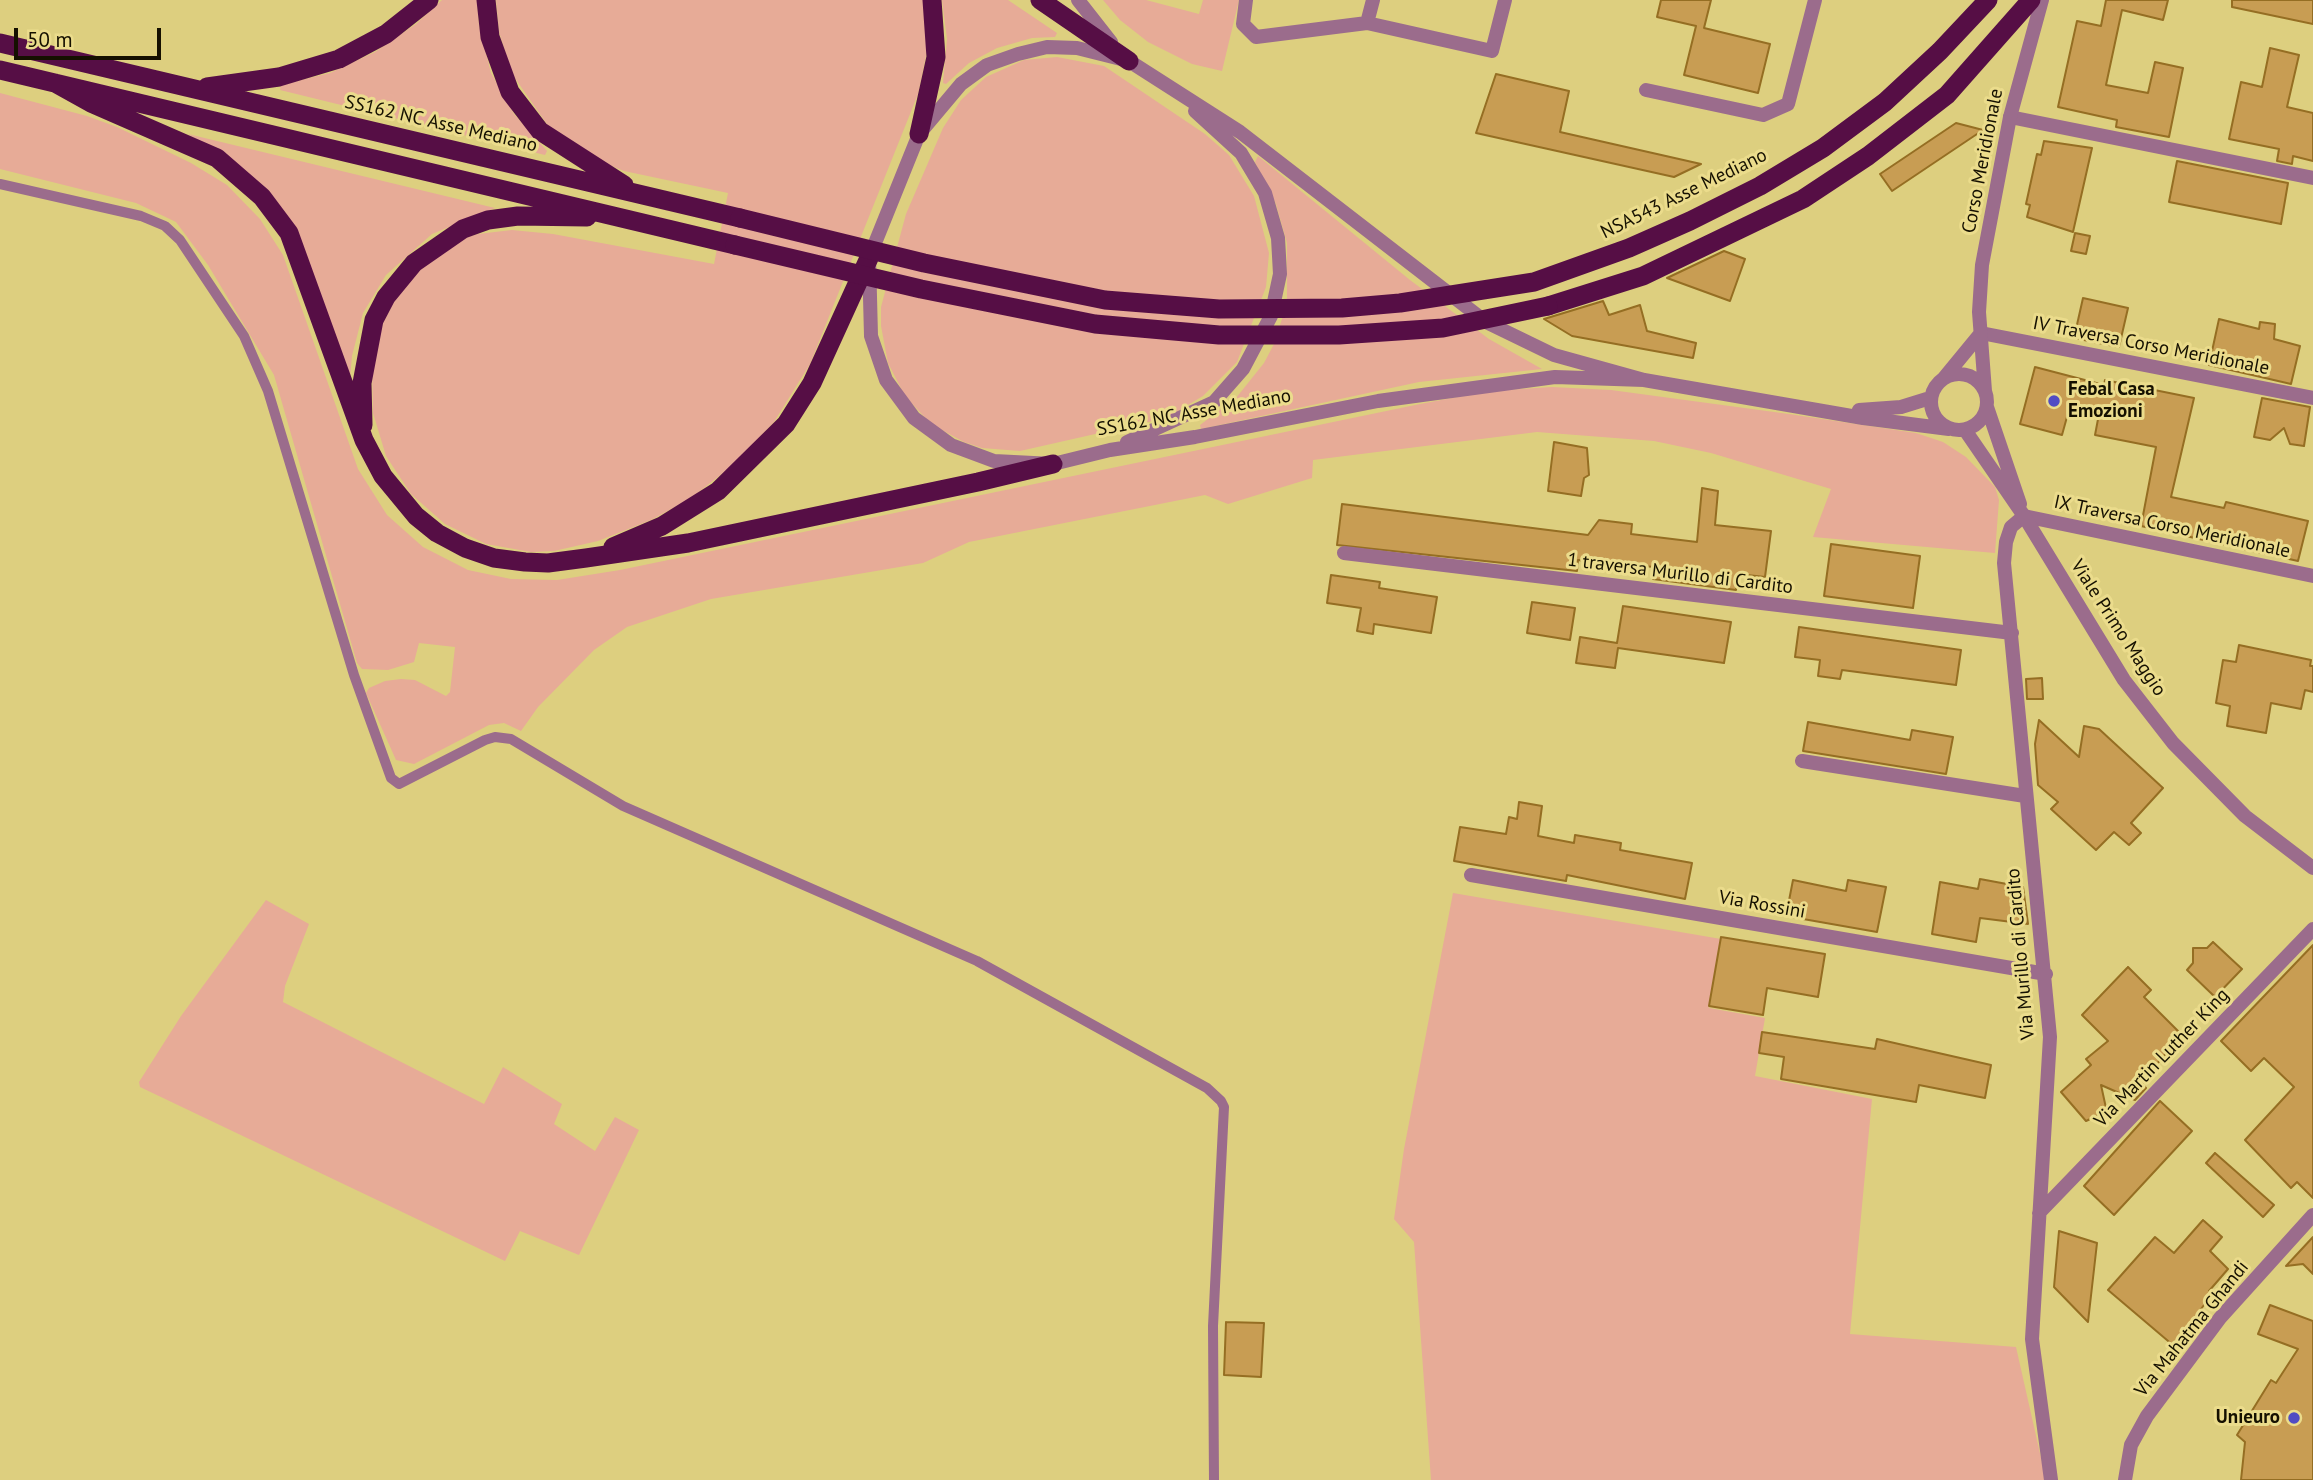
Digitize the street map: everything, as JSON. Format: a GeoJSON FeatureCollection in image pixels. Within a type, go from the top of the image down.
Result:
{"type":"FeatureCollection","features":[{"type":"Feature","properties":{"kind":"highway"},"geometry":{"type":"LineString","coordinates":[[194,89],[279,77],[339,60],[386,34],[429,0]]}},
{"type":"Feature","properties":{"kind":"highway"},"geometry":{"type":"LineString","coordinates":[[486,0],[490,37],[510,92],[540,131],[640,195]]}},
{"type":"Feature","properties":{"kind":"highway"},"geometry":{"type":"LineString","coordinates":[[919,134],[936,57],[932,0]]}},
{"type":"Feature","properties":{"kind":"highway"},"geometry":{"type":"LineString","coordinates":[[1040,0],[1129,61]]}},
{"type":"Feature","properties":{"kind":"highway","name":"NSA543 Asse Mediano"},"geometry":{"type":"LineString","coordinates":[[1342,308],[1400,303],[1534,282],[1629,248],[1690,221],[1760,186],[1823,148],[1885,102],[1940,51],[1988,0]]}},
{"type":"Feature","properties":{"kind":"highway"},"geometry":{"type":"LineString","coordinates":[[0,70],[921,289],[1095,324],[1219,335],[1339,335],[1443,328],[1548,306],[1643,276],[1803,199],[1868,156],[1947,95],[2031,0]]}},
{"type":"Feature","properties":{"kind":"highway","name":"SS162 NC Asse Mediano"},"geometry":{"type":"LineString","coordinates":[[0,43],[924,263],[1105,300],[1219,309],[1342,308]]}},
{"type":"Feature","properties":{"kind":"highway"},"geometry":{"type":"LineString","coordinates":[[55,83],[91,103],[217,158],[262,197],[289,233],[364,440],[383,476],[416,516],[437,533],[465,548],[494,558],[525,562],[548,563],[586,558],[701,540],[1053,464]]}},
{"type":"Feature","properties":{"kind":"highway"},"geometry":{"type":"LineString","coordinates":[[364,440],[362,383],[374,320],[386,298],[414,263],[463,229],[488,220],[518,216],[616,216]]}},
{"type":"Feature","properties":{"kind":"highway"},"geometry":{"type":"LineString","coordinates":[[586,558],[662,526],[718,491],[753,459],[786,424],[812,383],[869,258]]}},
{"type":"Feature","properties":{"kind":"street"},"geometry":{"type":"LineString","coordinates":[[1078,0],[1129,61]]}},
{"type":"Feature","properties":{"kind":"street"},"geometry":{"type":"LineString","coordinates":[[1246,0],[1243,24],[1256,37],[1367,23],[1492,51],[1504,0]]}},
{"type":"Feature","properties":{"kind":"street"},"geometry":{"type":"LineString","coordinates":[[1367,23],[1373,0]]}},
{"type":"Feature","properties":{"kind":"street"},"geometry":{"type":"LineString","coordinates":[[1646,90],[1763,116],[1788,104],[1815,0]]}},
{"type":"Feature","properties":{"kind":"street","name":"Corso Meridionale"},"geometry":{"type":"LineString","coordinates":[[1985,391],[1981,333],[1982,265],[2010,117],[2042,0]]}},
{"type":"Feature","properties":{"kind":"street","name":"SS162 NC Asse Mediano"},"geometry":{"type":"LineString","coordinates":[[1644,380],[1542,379],[1378,401],[1195,437],[1110,450],[1053,464],[994,461],[951,446],[914,418],[886,380],[871,337],[869,258],[919,134],[961,84],[987,65],[1018,54],[1047,47],[1077,48],[1129,61],[1241,132],[1486,322],[1554,355],[1644,380],[1949,429]]}},
{"type":"Feature","properties":{"kind":"street"},"geometry":{"type":"LineString","coordinates":[[1110,450],[1214,402],[1244,369],[1265,327],[1280,274],[1278,238],[1265,193],[1241,153],[1179,95]]}},
{"type":"Feature","properties":{"kind":"street"},"geometry":{"type":"LineString","coordinates":[[2010,117],[2313,178]]}},
{"type":"Feature","properties":{"kind":"street"},"geometry":{"type":"LineString","coordinates":[[1944,378],[1963,374],[1972,377],[1985,391],[1987,407],[1979,422],[1965,430],[1949,429],[1934,417],[1930,398],[1933,389],[1981,333]]}},
{"type":"Feature","properties":{"kind":"street","name":"IV Traversa Corso Meridionale"},"geometry":{"type":"LineString","coordinates":[[1981,333],[2313,398]]}},
{"type":"Feature","properties":{"kind":"street","name":"SS162 NC Asse Mediano"},"geometry":{"type":"LineString","coordinates":[[1816,409],[1872,411],[1901,407],[1930,398]]}},
{"type":"Feature","properties":{"kind":"street","name":"Viale Primo Maggio"},"geometry":{"type":"LineString","coordinates":[[1987,407],[2011,470],[2024,516]]}},
{"type":"Feature","properties":{"kind":"street","name":"Viale Primo Maggio"},"geometry":{"type":"LineString","coordinates":[[1965,430],[2024,516],[2124,680],[2173,743],[2245,816],[2313,868]]}},
{"type":"Feature","properties":{"kind":"street","name":"IX Traversa Corso Meridionale"},"geometry":{"type":"LineString","coordinates":[[2024,516],[2313,576]]}},
{"type":"Feature","properties":{"kind":"street","name":"Via Murillo di Cardito"},"geometry":{"type":"LineString","coordinates":[[2024,516],[2011,527],[2005,552],[2025,796],[2046,974],[2050,1037],[2032,1339],[2051,1480]]}},
{"type":"Feature","properties":{"kind":"street","name":"1 traversa Murillo di Cardito"},"geometry":{"type":"LineString","coordinates":[[1343,553],[2012,633]]}},
{"type":"Feature","properties":{"kind":"street"},"geometry":{"type":"LineString","coordinates":[[1802,761],[2025,796]]}},
{"type":"Feature","properties":{"kind":"street","name":"Via Rossini"},"geometry":{"type":"LineString","coordinates":[[1471,875],[2046,974]]}},
{"type":"Feature","properties":{"kind":"street","name":"Via Martin Luther King"},"geometry":{"type":"LineString","coordinates":[[2039,1213],[2313,929]]}},
{"type":"Feature","properties":{"kind":"street","name":"Via Mahatma Ghandi"},"geometry":{"type":"LineString","coordinates":[[2125,1480],[2131,1445],[2154,1405],[2220,1318],[2313,1215]]}},
{"type":"Feature","properties":{"kind":"lane"},"geometry":{"type":"LineString","coordinates":[[0,184],[141,216],[165,226],[180,240],[237,325],[268,391],[354,675],[391,778],[399,784],[485,740],[495,737],[511,739],[623,806],[976,961],[1195,1081],[1222,1101],[1224,1108],[1213,1326],[1214,1480]]}},
{"type":"Feature","properties":{"kind":"shaded area"},"geometry":{"type":"Polygon","coordinates":[[[442,0],[477,0],[479,25],[491,73],[514,114],[547,151],[545,155],[280,90],[281,85],[330,73],[375,52],[416,24],[442,0]]]}},
{"type":"Feature","properties":{"kind":"shaded area"},"geometry":{"type":"Polygon","coordinates":[[[496,0],[923,0],[927,51],[918,94],[810,364],[774,422],[732,466],[691,498],[651,520],[598,541],[554,551],[531,552],[486,544],[445,524],[411,494],[386,456],[373,413],[372,367],[383,323],[393,303],[420,267],[457,240],[478,234],[512,230],[553,234],[714,264],[728,193],[624,171],[604,163],[549,127],[512,74],[499,32],[496,0]]]}},
{"type":"Feature","properties":{"kind":"shaded area"},"geometry":{"type":"Polygon","coordinates":[[[942,0],[1008,0],[1057,33],[1055,37],[1032,38],[997,48],[969,63],[946,84],[943,83],[947,39],[942,0]]]}},
{"type":"Feature","properties":{"kind":"shaded area"},"geometry":{"type":"Polygon","coordinates":[[[1103,0],[1146,0],[1199,14],[1203,0],[1239,0],[1222,71],[1192,64],[1148,42],[1120,20],[1103,0]]]}},
{"type":"Feature","properties":{"kind":"shaded area"},"geometry":{"type":"Polygon","coordinates":[[[1057,57],[1104,66],[1205,134],[1229,155],[1254,196],[1269,253],[1266,287],[1237,362],[1203,396],[1166,418],[1020,451],[982,448],[964,442],[931,424],[905,396],[888,363],[881,326],[881,307],[906,214],[943,128],[961,100],[986,77],[1024,60],[1057,57]]]}},
{"type":"Feature","properties":{"kind":"shaded area"},"geometry":{"type":"Polygon","coordinates":[[[0,93],[87,116],[117,127],[191,163],[227,185],[260,219],[283,255],[358,469],[387,515],[423,547],[468,570],[511,579],[557,580],[620,570],[1420,404],[1490,391],[1552,387],[1611,390],[1789,414],[1916,433],[1943,442],[1966,457],[1995,487],[1999,500],[1995,553],[1813,537],[1831,489],[1711,453],[1654,441],[1537,432],[1313,460],[1312,478],[1228,504],[1205,495],[969,542],[923,563],[711,599],[627,627],[594,650],[538,707],[521,731],[504,723],[489,725],[414,764],[396,760],[366,693],[369,688],[385,681],[401,679],[415,680],[446,696],[450,692],[455,647],[419,643],[414,662],[388,670],[362,669],[357,663],[274,375],[208,265],[176,222],[136,203],[0,169],[0,93]]]}},
{"type":"Feature","properties":{"kind":"shaded area"},"geometry":{"type":"Polygon","coordinates":[[[188,134],[495,208],[432,234],[386,275],[363,313],[352,356],[350,378],[304,252],[221,154],[188,134]]]}},
{"type":"Feature","properties":{"kind":"shaded area"},"geometry":{"type":"Polygon","coordinates":[[[1258,156],[1410,280],[1489,339],[1542,369],[1419,382],[1201,429],[1200,425],[1236,398],[1264,363],[1274,344],[1287,303],[1287,243],[1276,204],[1255,162],[1258,156]]]}},
{"type":"Feature","properties":{"kind":"shaded area"},"geometry":{"type":"Polygon","coordinates":[[[1453,893],[1721,939],[1709,1008],[1765,1018],[1755,1076],[1872,1099],[1850,1334],[2016,1347],[2046,1480],[1431,1480],[1414,1242],[1394,1219],[1404,1149],[1453,893]]]}},
{"type":"Feature","properties":{"kind":"shaded area"},"geometry":{"type":"Polygon","coordinates":[[[266,900],[309,924],[285,986],[283,1002],[484,1104],[503,1067],[562,1104],[554,1124],[595,1151],[615,1117],[639,1130],[579,1255],[520,1231],[505,1261],[140,1087],[139,1082],[181,1016],[266,900]]]}},
{"type":"Feature","properties":{"kind":"building"},"geometry":{"type":"Polygon","coordinates":[[[1661,0],[1711,0],[1704,28],[1770,44],[1758,93],[1684,75],[1696,26],[1657,17],[1661,0]]]}},
{"type":"Feature","properties":{"kind":"building"},"geometry":{"type":"Polygon","coordinates":[[[2106,0],[2168,0],[2163,20],[2122,10],[2106,85],[2148,93],[2155,62],[2183,68],[2169,137],[2116,127],[2117,120],[2058,107],[2077,21],[2101,26],[2106,0]]]}},
{"type":"Feature","properties":{"kind":"building"},"geometry":{"type":"Polygon","coordinates":[[[2232,0],[2313,0],[2313,24],[2232,7],[2232,0]]]}},
{"type":"Feature","properties":{"kind":"building"},"geometry":{"type":"Polygon","coordinates":[[[2270,48],[2299,55],[2287,107],[2313,113],[2313,161],[2293,156],[2292,164],[2277,161],[2279,149],[2229,139],[2241,82],[2262,87],[2270,48]]]}},
{"type":"Feature","properties":{"kind":"building"},"geometry":{"type":"Polygon","coordinates":[[[1496,74],[1569,91],[1560,132],[1701,164],[1674,177],[1476,133],[1496,74]]]}},
{"type":"Feature","properties":{"kind":"building"},"geometry":{"type":"Polygon","coordinates":[[[1956,123],[1983,130],[1892,191],[1880,174],[1956,123]]]}},
{"type":"Feature","properties":{"kind":"building"},"geometry":{"type":"Polygon","coordinates":[[[2044,141],[2092,148],[2073,232],[2027,217],[2030,205],[2026,204],[2037,154],[2041,155],[2044,141]]]}},
{"type":"Feature","properties":{"kind":"building"},"geometry":{"type":"Polygon","coordinates":[[[2177,161],[2288,183],[2281,224],[2169,202],[2177,161]]]}},
{"type":"Feature","properties":{"kind":"building"},"geometry":{"type":"Polygon","coordinates":[[[2075,233],[2090,236],[2086,254],[2071,251],[2075,233]]]}},
{"type":"Feature","properties":{"kind":"building"},"geometry":{"type":"Polygon","coordinates":[[[1724,251],[1745,259],[1730,301],[1667,278],[1724,251]]]}},
{"type":"Feature","properties":{"kind":"building"},"geometry":{"type":"Polygon","coordinates":[[[2083,298],[2128,308],[2119,347],[2074,338],[2083,298]]]}},
{"type":"Feature","properties":{"kind":"building"},"geometry":{"type":"Polygon","coordinates":[[[1603,301],[1609,315],[1640,305],[1647,331],[1696,343],[1693,358],[1572,336],[1544,319],[1603,301]]]}},
{"type":"Feature","properties":{"kind":"building"},"geometry":{"type":"Polygon","coordinates":[[[2219,319],[2259,329],[2260,322],[2275,324],[2274,339],[2300,346],[2291,384],[2209,365],[2219,319]]]}},
{"type":"Feature","properties":{"kind":"building"},"geometry":{"type":"Polygon","coordinates":[[[2035,367],[2104,385],[2105,380],[2194,398],[2171,497],[2224,508],[2226,502],[2308,521],[2298,561],[2141,526],[2156,447],[2095,435],[2099,414],[2070,406],[2062,435],[2020,424],[2035,367]]]}},
{"type":"Feature","properties":{"kind":"building"},"geometry":{"type":"Polygon","coordinates":[[[2262,398],[2310,407],[2304,446],[2290,444],[2284,428],[2270,440],[2254,437],[2262,398]]]}},
{"type":"Feature","properties":{"kind":"building"},"geometry":{"type":"Polygon","coordinates":[[[1554,442],[1587,448],[1589,475],[1584,478],[1581,496],[1548,491],[1554,442]]]}},
{"type":"Feature","properties":{"kind":"building"},"geometry":{"type":"Polygon","coordinates":[[[1702,488],[1718,491],[1715,525],[1771,531],[1765,577],[1738,574],[1736,590],[1653,579],[1654,567],[1578,560],[1577,571],[1337,545],[1342,504],[1588,535],[1599,520],[1632,524],[1631,534],[1697,542],[1702,488]]]}},
{"type":"Feature","properties":{"kind":"building"},"geometry":{"type":"Polygon","coordinates":[[[1831,544],[1920,556],[1913,608],[1824,596],[1831,544]]]}},
{"type":"Feature","properties":{"kind":"building"},"geometry":{"type":"Polygon","coordinates":[[[1331,575],[1380,582],[1379,588],[1437,597],[1431,633],[1374,624],[1373,634],[1357,631],[1361,608],[1327,603],[1331,575]]]}},
{"type":"Feature","properties":{"kind":"building"},"geometry":{"type":"Polygon","coordinates":[[[1532,602],[1575,608],[1570,640],[1527,633],[1532,602]]]}},
{"type":"Feature","properties":{"kind":"building"},"geometry":{"type":"Polygon","coordinates":[[[1623,606],[1731,622],[1724,663],[1618,648],[1615,668],[1576,663],[1580,637],[1617,643],[1623,606]]]}},
{"type":"Feature","properties":{"kind":"building"},"geometry":{"type":"Polygon","coordinates":[[[1799,627],[1961,650],[1956,685],[1842,670],[1840,679],[1818,676],[1820,660],[1795,657],[1799,627]]]}},
{"type":"Feature","properties":{"kind":"building"},"geometry":{"type":"Polygon","coordinates":[[[2239,645],[2311,660],[2310,666],[2313,666],[2313,692],[2305,690],[2301,709],[2271,703],[2266,733],[2227,726],[2230,706],[2216,703],[2223,660],[2236,662],[2239,645]]]}},
{"type":"Feature","properties":{"kind":"building"},"geometry":{"type":"Polygon","coordinates":[[[2042,678],[2043,699],[2027,699],[2026,679],[2042,678]]]}},
{"type":"Feature","properties":{"kind":"building"},"geometry":{"type":"Polygon","coordinates":[[[2039,720],[2079,757],[2084,726],[2099,729],[2163,788],[2131,823],[2141,833],[2129,845],[2114,832],[2096,850],[2051,809],[2058,802],[2038,785],[2035,744],[2039,720]]]}},
{"type":"Feature","properties":{"kind":"building"},"geometry":{"type":"Polygon","coordinates":[[[1808,722],[1910,740],[1912,730],[1953,737],[1946,774],[1803,751],[1808,722]]]}},
{"type":"Feature","properties":{"kind":"building"},"geometry":{"type":"Polygon","coordinates":[[[1519,802],[1542,806],[1538,836],[1574,843],[1575,835],[1621,843],[1620,850],[1692,863],[1685,899],[1567,875],[1566,881],[1454,861],[1460,827],[1506,834],[1509,817],[1517,819],[1519,802]]]}},
{"type":"Feature","properties":{"kind":"building"},"geometry":{"type":"Polygon","coordinates":[[[1980,879],[2023,887],[2028,924],[1980,918],[1976,942],[1932,934],[1940,882],[1978,889],[1980,879]]]}},
{"type":"Feature","properties":{"kind":"building"},"geometry":{"type":"Polygon","coordinates":[[[1793,880],[1846,891],[1848,880],[1886,887],[1877,932],[1786,916],[1793,880]]]}},
{"type":"Feature","properties":{"kind":"building"},"geometry":{"type":"Polygon","coordinates":[[[1721,937],[1825,954],[1818,997],[1767,988],[1763,1015],[1709,1006],[1721,937]]]}},
{"type":"Feature","properties":{"kind":"building"},"geometry":{"type":"Polygon","coordinates":[[[2213,942],[2242,969],[2215,997],[2187,970],[2193,963],[2193,948],[2207,948],[2213,942]]]}},
{"type":"Feature","properties":{"kind":"building"},"geometry":{"type":"Polygon","coordinates":[[[2313,945],[2313,1198],[2297,1182],[2291,1188],[2245,1140],[2294,1087],[2264,1058],[2251,1071],[2221,1041],[2313,945]]]}},
{"type":"Feature","properties":{"kind":"building"},"geometry":{"type":"Polygon","coordinates":[[[2128,967],[2151,990],[2144,997],[2182,1035],[2149,1073],[2151,1076],[2142,1084],[2146,1088],[2135,1100],[2101,1085],[2106,1108],[2101,1114],[2086,1121],[2061,1092],[2091,1065],[2086,1059],[2108,1041],[2082,1015],[2128,967]]]}},
{"type":"Feature","properties":{"kind":"building"},"geometry":{"type":"Polygon","coordinates":[[[1762,1032],[1875,1049],[1877,1039],[1991,1065],[1985,1098],[1919,1085],[1916,1102],[1781,1079],[1784,1057],[1759,1053],[1762,1032]]]}},
{"type":"Feature","properties":{"kind":"building"},"geometry":{"type":"Polygon","coordinates":[[[2160,1101],[2192,1131],[2114,1215],[2084,1186],[2160,1101]]]}},
{"type":"Feature","properties":{"kind":"building"},"geometry":{"type":"Polygon","coordinates":[[[2215,1153],[2274,1205],[2263,1217],[2206,1163],[2215,1153]]]}},
{"type":"Feature","properties":{"kind":"building"},"geometry":{"type":"Polygon","coordinates":[[[2203,1220],[2222,1237],[2210,1251],[2228,1269],[2209,1291],[2212,1294],[2174,1346],[2108,1290],[2155,1237],[2174,1253],[2203,1220]]]}},
{"type":"Feature","properties":{"kind":"building"},"geometry":{"type":"Polygon","coordinates":[[[2059,1231],[2097,1243],[2088,1322],[2054,1287],[2059,1231]]]}},
{"type":"Feature","properties":{"kind":"building"},"geometry":{"type":"Polygon","coordinates":[[[2313,1237],[2313,1274],[2303,1264],[2286,1266],[2313,1237]]]}},
{"type":"Feature","properties":{"kind":"building"},"geometry":{"type":"Polygon","coordinates":[[[2270,1305],[2313,1321],[2313,1480],[2241,1480],[2245,1442],[2237,1435],[2271,1380],[2276,1383],[2298,1349],[2258,1334],[2270,1305]]]}},
{"type":"Feature","properties":{"kind":"building"},"geometry":{"type":"Polygon","coordinates":[[[1226,1322],[1264,1323],[1261,1377],[1224,1375],[1226,1322]]]}},
{"type":"Feature","properties":{"kind":"place","name":"Febal Casa Emozioni"},"geometry":{"type":"Point","coordinates":[2054,401]}},
{"type":"Feature","properties":{"kind":"place","name":"Unieuro"},"geometry":{"type":"Point","coordinates":[2294,1418]}}]}
